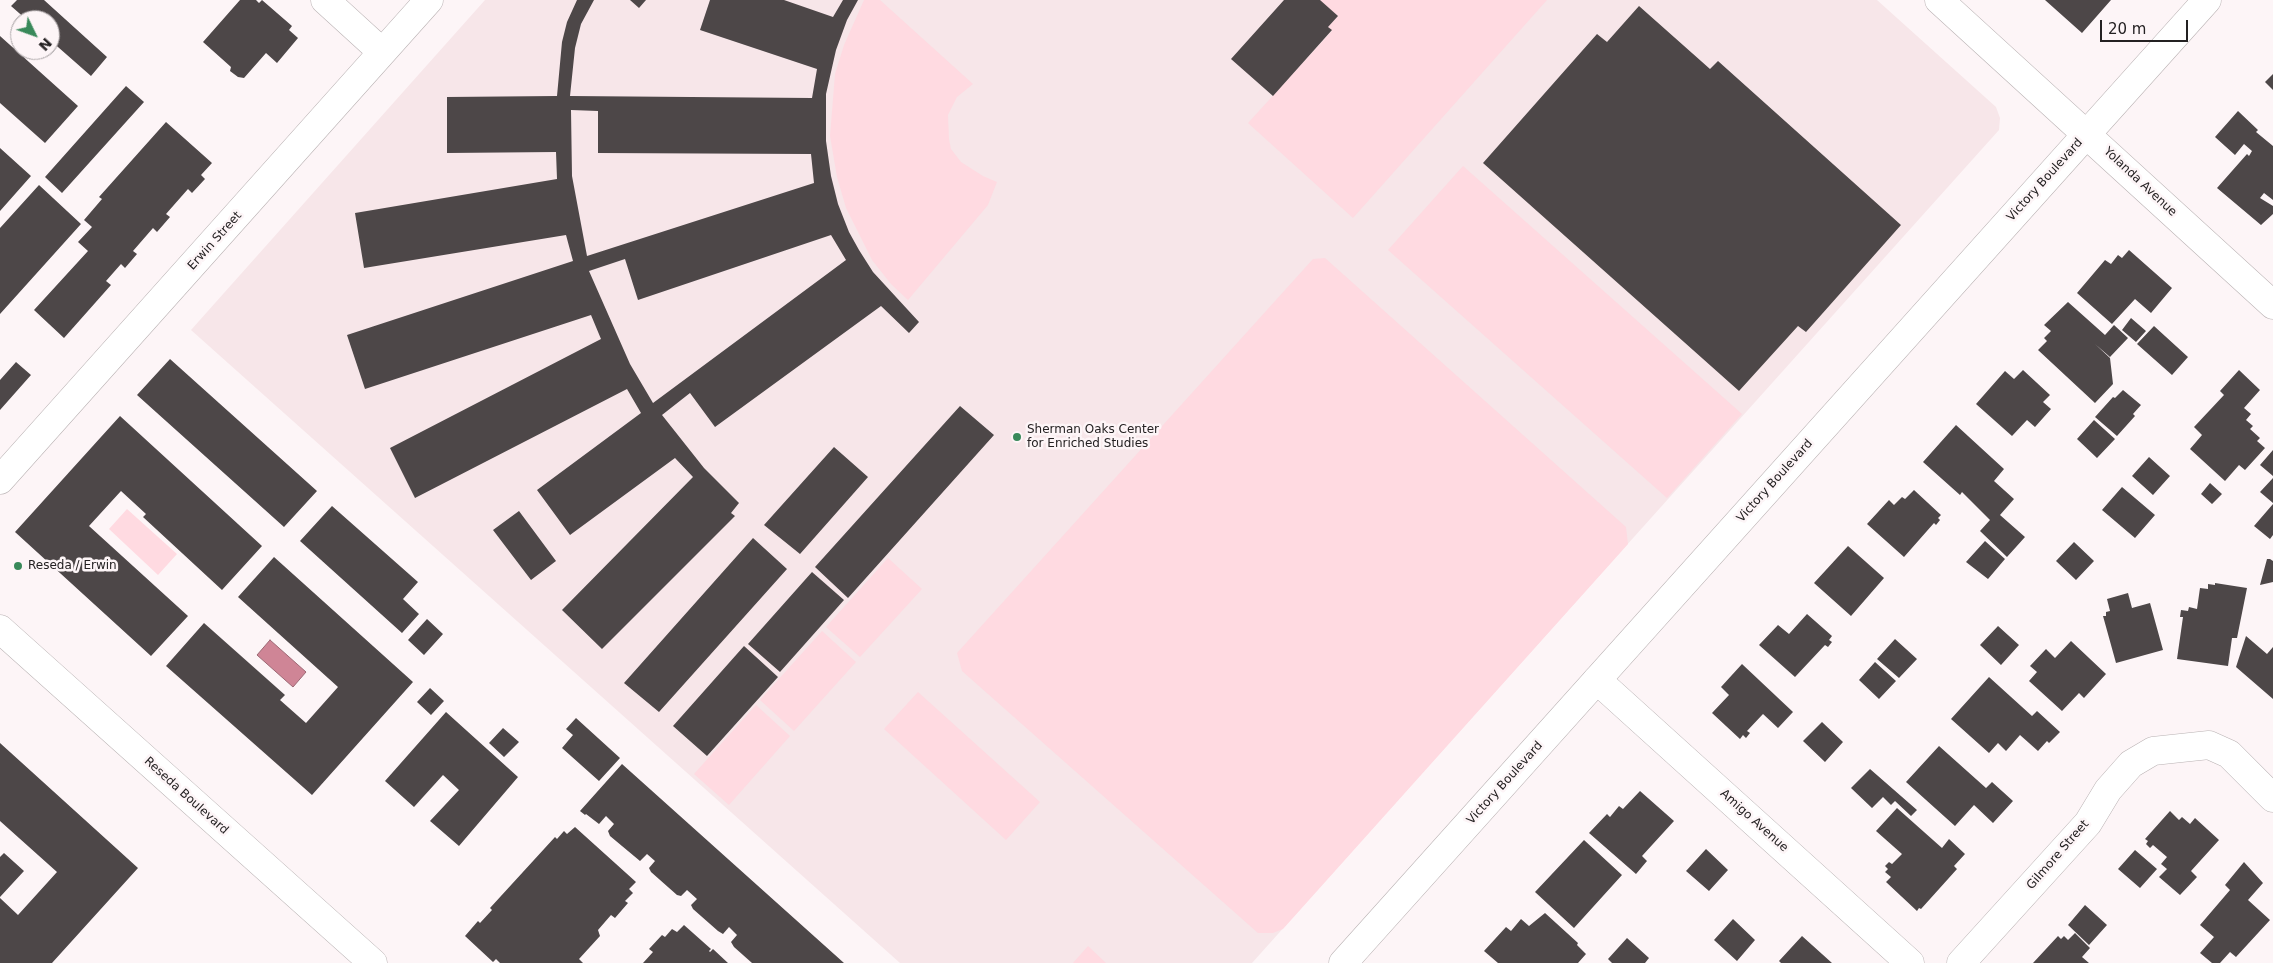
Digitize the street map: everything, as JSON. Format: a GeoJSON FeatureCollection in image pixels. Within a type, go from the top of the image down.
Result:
{"type":"FeatureCollection","features":[{"type":"Feature","properties":{"kind":"street"},"geometry":{"type":"LineString","coordinates":[[325,0],[382,52]]}},
{"type":"Feature","properties":{"kind":"street","name":"Erwin Street"},"geometry":{"type":"LineString","coordinates":[[0,480],[151,314],[429,0]]}},
{"type":"Feature","properties":{"kind":"street","name":"Yolanda Avenue"},"geometry":{"type":"LineString","coordinates":[[1939,0],[2273,305]]}},
{"type":"Feature","properties":{"kind":"street","name":"Victory Boulevard"},"geometry":{"type":"LineString","coordinates":[[1343,963],[2207,0]]}},
{"type":"Feature","properties":{"kind":"street","name":"Reseda Boulevard"},"geometry":{"type":"LineString","coordinates":[[0,629],[373,963]]}},
{"type":"Feature","properties":{"kind":"street","name":"Amigo Avenue"},"geometry":{"type":"LineString","coordinates":[[1597,680],[1910,963]]}},
{"type":"Feature","properties":{"kind":"street","name":"Gilmore Street"},"geometry":{"type":"LineString","coordinates":[[1961,963],[2088,823],[2108,790],[2131,764],[2153,751],[2209,745],[2229,754],[2273,798]]}},
{"type":"Feature","properties":{"kind":"shaded area","name":"Sherman Oaks Center for Enriched Studies"},"geometry":{"type":"Polygon","coordinates":[[[485,0],[1877,0],[1996,107],[2000,118],[1999,130],[1252,963],[900,963],[191,330],[485,0]]]}},
{"type":"Feature","properties":{"kind":"shaded area"},"geometry":{"type":"Polygon","coordinates":[[[864,0],[880,0],[973,84],[957,97],[948,115],[951,149],[961,162],[983,176],[997,182],[988,205],[908,300],[891,284],[872,260],[846,208],[837,177],[830,136],[835,74],[844,45],[864,0]]]}},
{"type":"Feature","properties":{"kind":"shaded area"},"geometry":{"type":"Polygon","coordinates":[[[1319,0],[1547,0],[1353,218],[1248,123],[1332,31],[1328,27],[1338,16],[1319,0]]]}},
{"type":"Feature","properties":{"kind":"shaded area"},"geometry":{"type":"Polygon","coordinates":[[[1463,166],[1742,414],[1667,498],[1388,250],[1463,166]]]}},
{"type":"Feature","properties":{"kind":"shaded area"},"geometry":{"type":"Polygon","coordinates":[[[1325,258],[1626,527],[1628,544],[1283,929],[1273,933],[1258,933],[962,671],[957,653],[1313,259],[1325,258]]]}},
{"type":"Feature","properties":{"kind":"shaded area"},"geometry":{"type":"Polygon","coordinates":[[[127,509],[177,554],[158,575],[109,529],[127,509]]]}},
{"type":"Feature","properties":{"kind":"shaded area"},"geometry":{"type":"Polygon","coordinates":[[[888,558],[922,589],[860,657],[826,627],[888,558]]]}},
{"type":"Feature","properties":{"kind":"shaded area"},"geometry":{"type":"Polygon","coordinates":[[[822,631],[856,662],[794,731],[760,700],[822,631]]]}},
{"type":"Feature","properties":{"kind":"shaded area"},"geometry":{"type":"Polygon","coordinates":[[[270,640],[306,672],[293,687],[257,655],[270,640]]]}},
{"type":"Feature","properties":{"kind":"shaded area"},"geometry":{"type":"Polygon","coordinates":[[[918,692],[1040,802],[1006,840],[884,729],[918,692]]]}},
{"type":"Feature","properties":{"kind":"shaded area"},"geometry":{"type":"Polygon","coordinates":[[[756,705],[790,736],[729,805],[694,774],[756,705]]]}},
{"type":"Feature","properties":{"kind":"shaded area"},"geometry":{"type":"Polygon","coordinates":[[[1088,946],[1106,963],[1073,963],[1088,946]]]}},
{"type":"Feature","properties":{"kind":"building"},"geometry":{"type":"Polygon","coordinates":[[[17,0],[44,0],[55,10],[16,10],[11,6],[17,0]]]}},
{"type":"Feature","properties":{"kind":"building"},"geometry":{"type":"Polygon","coordinates":[[[240,0],[256,0],[259,3],[262,0],[292,26],[289,30],[298,38],[277,63],[266,53],[244,78],[238,77],[230,71],[231,67],[203,42],[240,0]]]}},
{"type":"Feature","properties":{"kind":"building"},"geometry":{"type":"Polygon","coordinates":[[[577,0],[594,0],[581,24],[575,48],[570,96],[812,98],[817,69],[700,30],[710,0],[784,0],[833,17],[843,0],[858,0],[847,20],[836,50],[826,94],[826,141],[831,176],[838,204],[849,232],[859,250],[873,272],[919,322],[909,333],[881,306],[715,427],[690,393],[662,415],[704,468],[739,503],[731,513],[735,516],[602,649],[562,610],[693,477],[675,458],[570,535],[537,490],[641,413],[627,389],[415,498],[390,448],[601,339],[591,315],[365,389],[347,335],[573,261],[566,235],[364,268],[355,213],[557,179],[556,152],[447,153],[447,97],[557,96],[562,42],[567,22],[577,0]],[[571,110],[572,176],[587,256],[814,183],[811,154],[598,153],[598,111],[571,110]],[[831,235],[638,300],[625,259],[589,271],[630,364],[653,403],[846,260],[831,235]]]}},
{"type":"Feature","properties":{"kind":"building"},"geometry":{"type":"Polygon","coordinates":[[[630,0],[646,0],[639,8],[630,0]]]}},
{"type":"Feature","properties":{"kind":"building"},"geometry":{"type":"Polygon","coordinates":[[[1284,0],[1320,0],[1338,16],[1328,27],[1332,30],[1273,96],[1231,59],[1284,0]]]}},
{"type":"Feature","properties":{"kind":"building"},"geometry":{"type":"Polygon","coordinates":[[[2045,0],[2111,0],[2082,33],[2045,0]]]}},
{"type":"Feature","properties":{"kind":"building"},"geometry":{"type":"Polygon","coordinates":[[[1639,6],[1710,69],[1718,61],[1901,225],[1806,332],[1798,326],[1739,391],[1483,163],[1597,34],[1607,42],[1639,6]]]}},
{"type":"Feature","properties":{"kind":"building"},"geometry":{"type":"Polygon","coordinates":[[[60,14],[107,57],[91,76],[60,49],[60,14]]]}},
{"type":"Feature","properties":{"kind":"building"},"geometry":{"type":"Polygon","coordinates":[[[0,36],[10,45],[10,60],[27,60],[78,106],[45,143],[0,103],[0,36]]]}},
{"type":"Feature","properties":{"kind":"building"},"geometry":{"type":"Polygon","coordinates":[[[2273,74],[2273,90],[2265,82],[2273,74]]]}},
{"type":"Feature","properties":{"kind":"building"},"geometry":{"type":"Polygon","coordinates":[[[126,86],[144,102],[62,193],[45,177],[126,86]]]}},
{"type":"Feature","properties":{"kind":"building"},"geometry":{"type":"Polygon","coordinates":[[[2238,111],[2258,130],[2256,132],[2273,146],[2273,200],[2264,193],[2260,198],[2273,206],[2273,214],[2261,225],[2217,188],[2247,154],[2249,156],[2252,151],[2244,144],[2235,155],[2215,137],[2238,111]]]}},
{"type":"Feature","properties":{"kind":"building"},"geometry":{"type":"Polygon","coordinates":[[[166,122],[212,163],[201,175],[205,179],[192,193],[188,189],[166,214],[170,217],[157,232],[153,228],[133,251],[137,254],[125,268],[121,264],[106,281],[111,285],[64,338],[34,310],[88,251],[78,242],[92,227],[84,220],[102,199],[99,197],[166,122]]]}},
{"type":"Feature","properties":{"kind":"building"},"geometry":{"type":"Polygon","coordinates":[[[0,148],[31,176],[0,211],[0,148]]]}},
{"type":"Feature","properties":{"kind":"building"},"geometry":{"type":"Polygon","coordinates":[[[39,185],[81,224],[0,314],[0,228],[39,185]]]}},
{"type":"Feature","properties":{"kind":"building"},"geometry":{"type":"Polygon","coordinates":[[[2129,250],[2172,288],[2151,313],[2135,299],[2112,324],[2077,293],[2105,260],[2111,264],[2118,255],[2122,258],[2129,250]]]}},
{"type":"Feature","properties":{"kind":"building"},"geometry":{"type":"Polygon","coordinates":[[[2068,302],[2105,335],[2114,325],[2128,338],[2110,357],[2095,344],[2110,358],[2113,384],[2095,403],[2038,350],[2047,341],[2044,338],[2051,331],[2044,325],[2068,302]]]}},
{"type":"Feature","properties":{"kind":"building"},"geometry":{"type":"Polygon","coordinates":[[[2131,318],[2146,331],[2136,342],[2122,330],[2131,318]]]}},
{"type":"Feature","properties":{"kind":"building"},"geometry":{"type":"Polygon","coordinates":[[[2154,326],[2188,357],[2172,375],[2137,344],[2154,326]]]}},
{"type":"Feature","properties":{"kind":"building"},"geometry":{"type":"Polygon","coordinates":[[[170,359],[317,491],[284,527],[137,395],[170,359]]]}},
{"type":"Feature","properties":{"kind":"building"},"geometry":{"type":"Polygon","coordinates":[[[16,362],[31,375],[0,410],[0,380],[16,362]]]}},
{"type":"Feature","properties":{"kind":"building"},"geometry":{"type":"Polygon","coordinates":[[[2023,370],[2050,395],[2043,402],[2051,409],[2035,427],[2027,420],[2012,436],[1976,404],[2005,371],[2014,379],[2023,370]]]}},
{"type":"Feature","properties":{"kind":"building"},"geometry":{"type":"Polygon","coordinates":[[[2239,370],[2260,390],[2244,408],[2251,414],[2246,420],[2253,426],[2250,429],[2260,438],[2257,441],[2265,448],[2245,470],[2239,465],[2225,481],[2190,449],[2202,435],[2194,427],[2224,395],[2220,391],[2239,370]]]}},
{"type":"Feature","properties":{"kind":"building"},"geometry":{"type":"Polygon","coordinates":[[[2123,390],[2141,405],[2133,414],[2135,416],[2117,436],[2095,417],[2113,397],[2115,398],[2123,390]]]}},
{"type":"Feature","properties":{"kind":"building"},"geometry":{"type":"Polygon","coordinates":[[[960,406],[994,435],[848,598],[815,567],[960,406]]]}},
{"type":"Feature","properties":{"kind":"building"},"geometry":{"type":"Polygon","coordinates":[[[120,416],[262,546],[222,590],[143,517],[146,514],[121,491],[89,526],[188,616],[151,656],[15,532],[120,416]]]}},
{"type":"Feature","properties":{"kind":"building"},"geometry":{"type":"Polygon","coordinates":[[[2094,420],[2115,439],[2097,458],[2077,439],[2094,420]]]}},
{"type":"Feature","properties":{"kind":"building"},"geometry":{"type":"Polygon","coordinates":[[[1956,425],[2004,469],[1994,481],[2014,499],[2000,515],[2025,537],[2007,557],[1980,531],[1990,520],[1962,492],[1960,495],[1923,462],[1956,425]]]}},
{"type":"Feature","properties":{"kind":"building"},"geometry":{"type":"Polygon","coordinates":[[[834,447],[868,477],[800,554],[764,525],[834,447]]]}},
{"type":"Feature","properties":{"kind":"building"},"geometry":{"type":"Polygon","coordinates":[[[2273,450],[2273,476],[2260,465],[2273,450]]]}},
{"type":"Feature","properties":{"kind":"building"},"geometry":{"type":"Polygon","coordinates":[[[2149,457],[2170,476],[2153,495],[2132,476],[2149,457]]]}},
{"type":"Feature","properties":{"kind":"building"},"geometry":{"type":"Polygon","coordinates":[[[2273,478],[2273,503],[2260,492],[2273,478]]]}},
{"type":"Feature","properties":{"kind":"building"},"geometry":{"type":"Polygon","coordinates":[[[2210,483],[2222,494],[2212,504],[2201,494],[2210,483]]]}},
{"type":"Feature","properties":{"kind":"building"},"geometry":{"type":"Polygon","coordinates":[[[2122,487],[2155,515],[2135,538],[2102,510],[2122,487]]]}},
{"type":"Feature","properties":{"kind":"building"},"geometry":{"type":"Polygon","coordinates":[[[1914,490],[1941,515],[1936,525],[1934,523],[1904,557],[1867,524],[1889,500],[1894,505],[1902,497],[1905,499],[1914,490]]]}},
{"type":"Feature","properties":{"kind":"building"},"geometry":{"type":"Polygon","coordinates":[[[2273,504],[2273,535],[2270,539],[2254,526],[2273,504]]]}},
{"type":"Feature","properties":{"kind":"building"},"geometry":{"type":"Polygon","coordinates":[[[332,506],[418,582],[403,599],[419,614],[402,633],[300,541],[332,506]]]}},
{"type":"Feature","properties":{"kind":"building"},"geometry":{"type":"Polygon","coordinates":[[[519,511],[556,561],[531,580],[493,530],[519,511]]]}},
{"type":"Feature","properties":{"kind":"building"},"geometry":{"type":"Polygon","coordinates":[[[753,538],[787,569],[659,712],[624,683],[753,538]]]}},
{"type":"Feature","properties":{"kind":"building"},"geometry":{"type":"Polygon","coordinates":[[[1985,541],[2005,559],[1988,579],[1966,562],[1985,541]]]}},
{"type":"Feature","properties":{"kind":"building"},"geometry":{"type":"Polygon","coordinates":[[[2074,542],[2094,561],[2076,580],[2056,561],[2074,542]]]}},
{"type":"Feature","properties":{"kind":"building"},"geometry":{"type":"Polygon","coordinates":[[[1848,546],[1884,578],[1851,616],[1814,583],[1848,546]]]}},
{"type":"Feature","properties":{"kind":"building"},"geometry":{"type":"Polygon","coordinates":[[[274,557],[413,682],[312,795],[166,666],[204,623],[285,695],[280,700],[306,723],[338,687],[238,597],[274,557]]]}},
{"type":"Feature","properties":{"kind":"building"},"geometry":{"type":"Polygon","coordinates":[[[2267,559],[2273,561],[2273,582],[2260,585],[2267,559]]]}},
{"type":"Feature","properties":{"kind":"building"},"geometry":{"type":"Polygon","coordinates":[[[812,572],[844,600],[780,672],[748,644],[812,572]]]}},
{"type":"Feature","properties":{"kind":"building"},"geometry":{"type":"Polygon","coordinates":[[[2215,583],[2247,588],[2237,638],[2232,638],[2228,666],[2177,659],[2183,617],[2180,617],[2181,610],[2188,611],[2189,607],[2197,609],[2200,588],[2208,589],[2208,584],[2215,585],[2215,583]]]}},
{"type":"Feature","properties":{"kind":"building"},"geometry":{"type":"Polygon","coordinates":[[[2128,593],[2132,608],[2150,603],[2163,650],[2116,663],[2103,616],[2106,616],[2106,612],[2110,611],[2107,599],[2128,593]]]}},
{"type":"Feature","properties":{"kind":"building"},"geometry":{"type":"Polygon","coordinates":[[[1807,614],[1832,636],[1829,640],[1832,642],[1828,647],[1825,645],[1795,677],[1759,645],[1778,625],[1789,634],[1807,614]]]}},
{"type":"Feature","properties":{"kind":"building"},"geometry":{"type":"Polygon","coordinates":[[[427,619],[443,634],[424,655],[408,640],[427,619]]]}},
{"type":"Feature","properties":{"kind":"building"},"geometry":{"type":"Polygon","coordinates":[[[1998,626],[2019,645],[2001,665],[1980,645],[1998,626]]]}},
{"type":"Feature","properties":{"kind":"building"},"geometry":{"type":"Polygon","coordinates":[[[2246,636],[2267,654],[2273,647],[2273,699],[2236,667],[2246,636]]]}},
{"type":"Feature","properties":{"kind":"building"},"geometry":{"type":"Polygon","coordinates":[[[1895,639],[1917,659],[1899,678],[1877,659],[1895,639]]]}},
{"type":"Feature","properties":{"kind":"building"},"geometry":{"type":"Polygon","coordinates":[[[2071,641],[2106,674],[2084,698],[2079,693],[2062,711],[2029,681],[2037,672],[2030,666],[2046,649],[2055,658],[2071,641]]]}},
{"type":"Feature","properties":{"kind":"building"},"geometry":{"type":"Polygon","coordinates":[[[744,646],[778,677],[707,756],[673,726],[744,646]]]}},
{"type":"Feature","properties":{"kind":"building"},"geometry":{"type":"Polygon","coordinates":[[[1875,662],[1896,681],[1879,699],[1859,680],[1875,662]]]}},
{"type":"Feature","properties":{"kind":"building"},"geometry":{"type":"Polygon","coordinates":[[[1742,664],[1793,712],[1778,728],[1763,714],[1747,731],[1750,733],[1746,738],[1743,735],[1740,739],[1712,713],[1729,695],[1721,687],[1742,664]]]}},
{"type":"Feature","properties":{"kind":"building"},"geometry":{"type":"Polygon","coordinates":[[[1989,677],[2032,716],[2037,711],[2060,732],[2049,743],[2047,741],[2038,751],[2020,735],[2006,751],[1998,743],[1989,753],[1951,719],[1989,677]]]}},
{"type":"Feature","properties":{"kind":"building"},"geometry":{"type":"Polygon","coordinates":[[[430,688],[444,701],[431,715],[417,702],[430,688]]]}},
{"type":"Feature","properties":{"kind":"building"},"geometry":{"type":"Polygon","coordinates":[[[446,712],[518,777],[459,846],[430,821],[459,790],[443,775],[414,807],[385,781],[446,712]]]}},
{"type":"Feature","properties":{"kind":"building"},"geometry":{"type":"Polygon","coordinates":[[[576,718],[620,758],[599,781],[562,748],[573,735],[566,729],[576,718]]]}},
{"type":"Feature","properties":{"kind":"building"},"geometry":{"type":"Polygon","coordinates":[[[1822,722],[1843,742],[1825,762],[1803,741],[1822,722]]]}},
{"type":"Feature","properties":{"kind":"building"},"geometry":{"type":"Polygon","coordinates":[[[503,728],[519,742],[504,757],[489,743],[503,728]]]}},
{"type":"Feature","properties":{"kind":"building"},"geometry":{"type":"Polygon","coordinates":[[[0,743],[138,868],[52,963],[0,963],[0,898],[18,915],[57,872],[0,821],[0,743]]]}},
{"type":"Feature","properties":{"kind":"building"},"geometry":{"type":"Polygon","coordinates":[[[1939,746],[1986,788],[1992,782],[2013,801],[1993,823],[1974,805],[1955,826],[1906,782],[1939,746]]]}},
{"type":"Feature","properties":{"kind":"building"},"geometry":{"type":"Polygon","coordinates":[[[622,764],[844,963],[752,963],[734,947],[731,942],[737,935],[729,927],[723,934],[718,931],[693,909],[691,905],[697,899],[687,890],[681,896],[677,895],[651,872],[649,868],[655,861],[647,854],[640,861],[610,836],[608,831],[614,824],[606,816],[599,824],[580,811],[622,764]]]}},
{"type":"Feature","properties":{"kind":"building"},"geometry":{"type":"Polygon","coordinates":[[[1870,769],[1917,810],[1911,816],[1895,801],[1891,805],[1883,797],[1872,808],[1851,788],[1870,769]]]}},
{"type":"Feature","properties":{"kind":"building"},"geometry":{"type":"Polygon","coordinates":[[[1640,791],[1674,821],[1642,856],[1647,861],[1636,874],[1589,833],[1607,814],[1610,817],[1619,806],[1623,809],[1640,791]]]}},
{"type":"Feature","properties":{"kind":"building"},"geometry":{"type":"Polygon","coordinates":[[[1897,808],[1942,848],[1949,839],[1965,854],[1954,866],[1957,869],[1921,909],[1919,908],[1917,911],[1886,882],[1891,877],[1885,872],[1888,869],[1885,866],[1889,862],[1892,864],[1902,854],[1876,831],[1897,808]]]}},
{"type":"Feature","properties":{"kind":"building"},"geometry":{"type":"Polygon","coordinates":[[[2170,811],[2179,820],[2182,817],[2190,824],[2195,818],[2219,840],[2191,871],[2197,877],[2180,895],[2159,877],[2167,869],[2161,864],[2167,857],[2153,845],[2150,848],[2146,844],[2148,841],[2145,839],[2170,811]]]}},
{"type":"Feature","properties":{"kind":"building"},"geometry":{"type":"Polygon","coordinates":[[[575,827],[636,882],[629,889],[633,893],[625,901],[628,903],[615,918],[611,915],[598,930],[600,936],[579,959],[583,963],[500,963],[496,959],[493,962],[465,936],[478,921],[480,923],[492,910],[490,908],[555,837],[557,839],[564,831],[567,834],[575,827]]]}},
{"type":"Feature","properties":{"kind":"building"},"geometry":{"type":"Polygon","coordinates":[[[1584,840],[1622,875],[1574,928],[1535,892],[1584,840]]]}},
{"type":"Feature","properties":{"kind":"building"},"geometry":{"type":"Polygon","coordinates":[[[1706,849],[1728,870],[1709,891],[1686,871],[1706,849]]]}},
{"type":"Feature","properties":{"kind":"building"},"geometry":{"type":"Polygon","coordinates":[[[2135,850],[2157,869],[2140,888],[2118,869],[2135,850]]]}},
{"type":"Feature","properties":{"kind":"building"},"geometry":{"type":"Polygon","coordinates":[[[4,853],[24,871],[0,897],[0,857],[4,853]]]}},
{"type":"Feature","properties":{"kind":"building"},"geometry":{"type":"Polygon","coordinates":[[[2244,862],[2263,883],[2248,900],[2270,920],[2236,957],[2230,952],[2220,963],[2212,963],[2200,953],[2214,937],[2200,925],[2230,890],[2225,885],[2244,862]]]}},
{"type":"Feature","properties":{"kind":"building"},"geometry":{"type":"Polygon","coordinates":[[[2085,905],[2107,925],[2089,945],[2068,925],[2085,905]]]}},
{"type":"Feature","properties":{"kind":"building"},"geometry":{"type":"Polygon","coordinates":[[[1545,913],[1578,943],[1577,945],[1586,954],[1578,963],[1498,963],[1484,951],[1506,927],[1511,931],[1521,919],[1529,926],[1545,913]]]}},
{"type":"Feature","properties":{"kind":"building"},"geometry":{"type":"Polygon","coordinates":[[[1733,919],[1755,940],[1737,961],[1714,940],[1733,919]]]}},
{"type":"Feature","properties":{"kind":"building"},"geometry":{"type":"Polygon","coordinates":[[[684,925],[711,949],[710,952],[713,949],[728,963],[643,963],[653,952],[649,949],[662,935],[665,937],[672,929],[677,932],[684,925]]]}},
{"type":"Feature","properties":{"kind":"building"},"geometry":{"type":"Polygon","coordinates":[[[2075,933],[2090,948],[2082,957],[2089,963],[2033,963],[2058,936],[2061,939],[2064,936],[2068,940],[2075,933]]]}},
{"type":"Feature","properties":{"kind":"building"},"geometry":{"type":"Polygon","coordinates":[[[1802,936],[1832,963],[1781,963],[1779,961],[1802,936]]]}},
{"type":"Feature","properties":{"kind":"building"},"geometry":{"type":"Polygon","coordinates":[[[1627,938],[1649,958],[1645,963],[1612,963],[1608,959],[1627,938]]]}},
{"type":"Feature","properties":{"kind":"place","name":"Sherman Oaks Center for Enriched Studies"},"geometry":{"type":"Point","coordinates":[1017,437]}},
{"type":"Feature","properties":{"kind":"place","name":"Reseda / Erwin"},"geometry":{"type":"Point","coordinates":[18,566]}}]}
